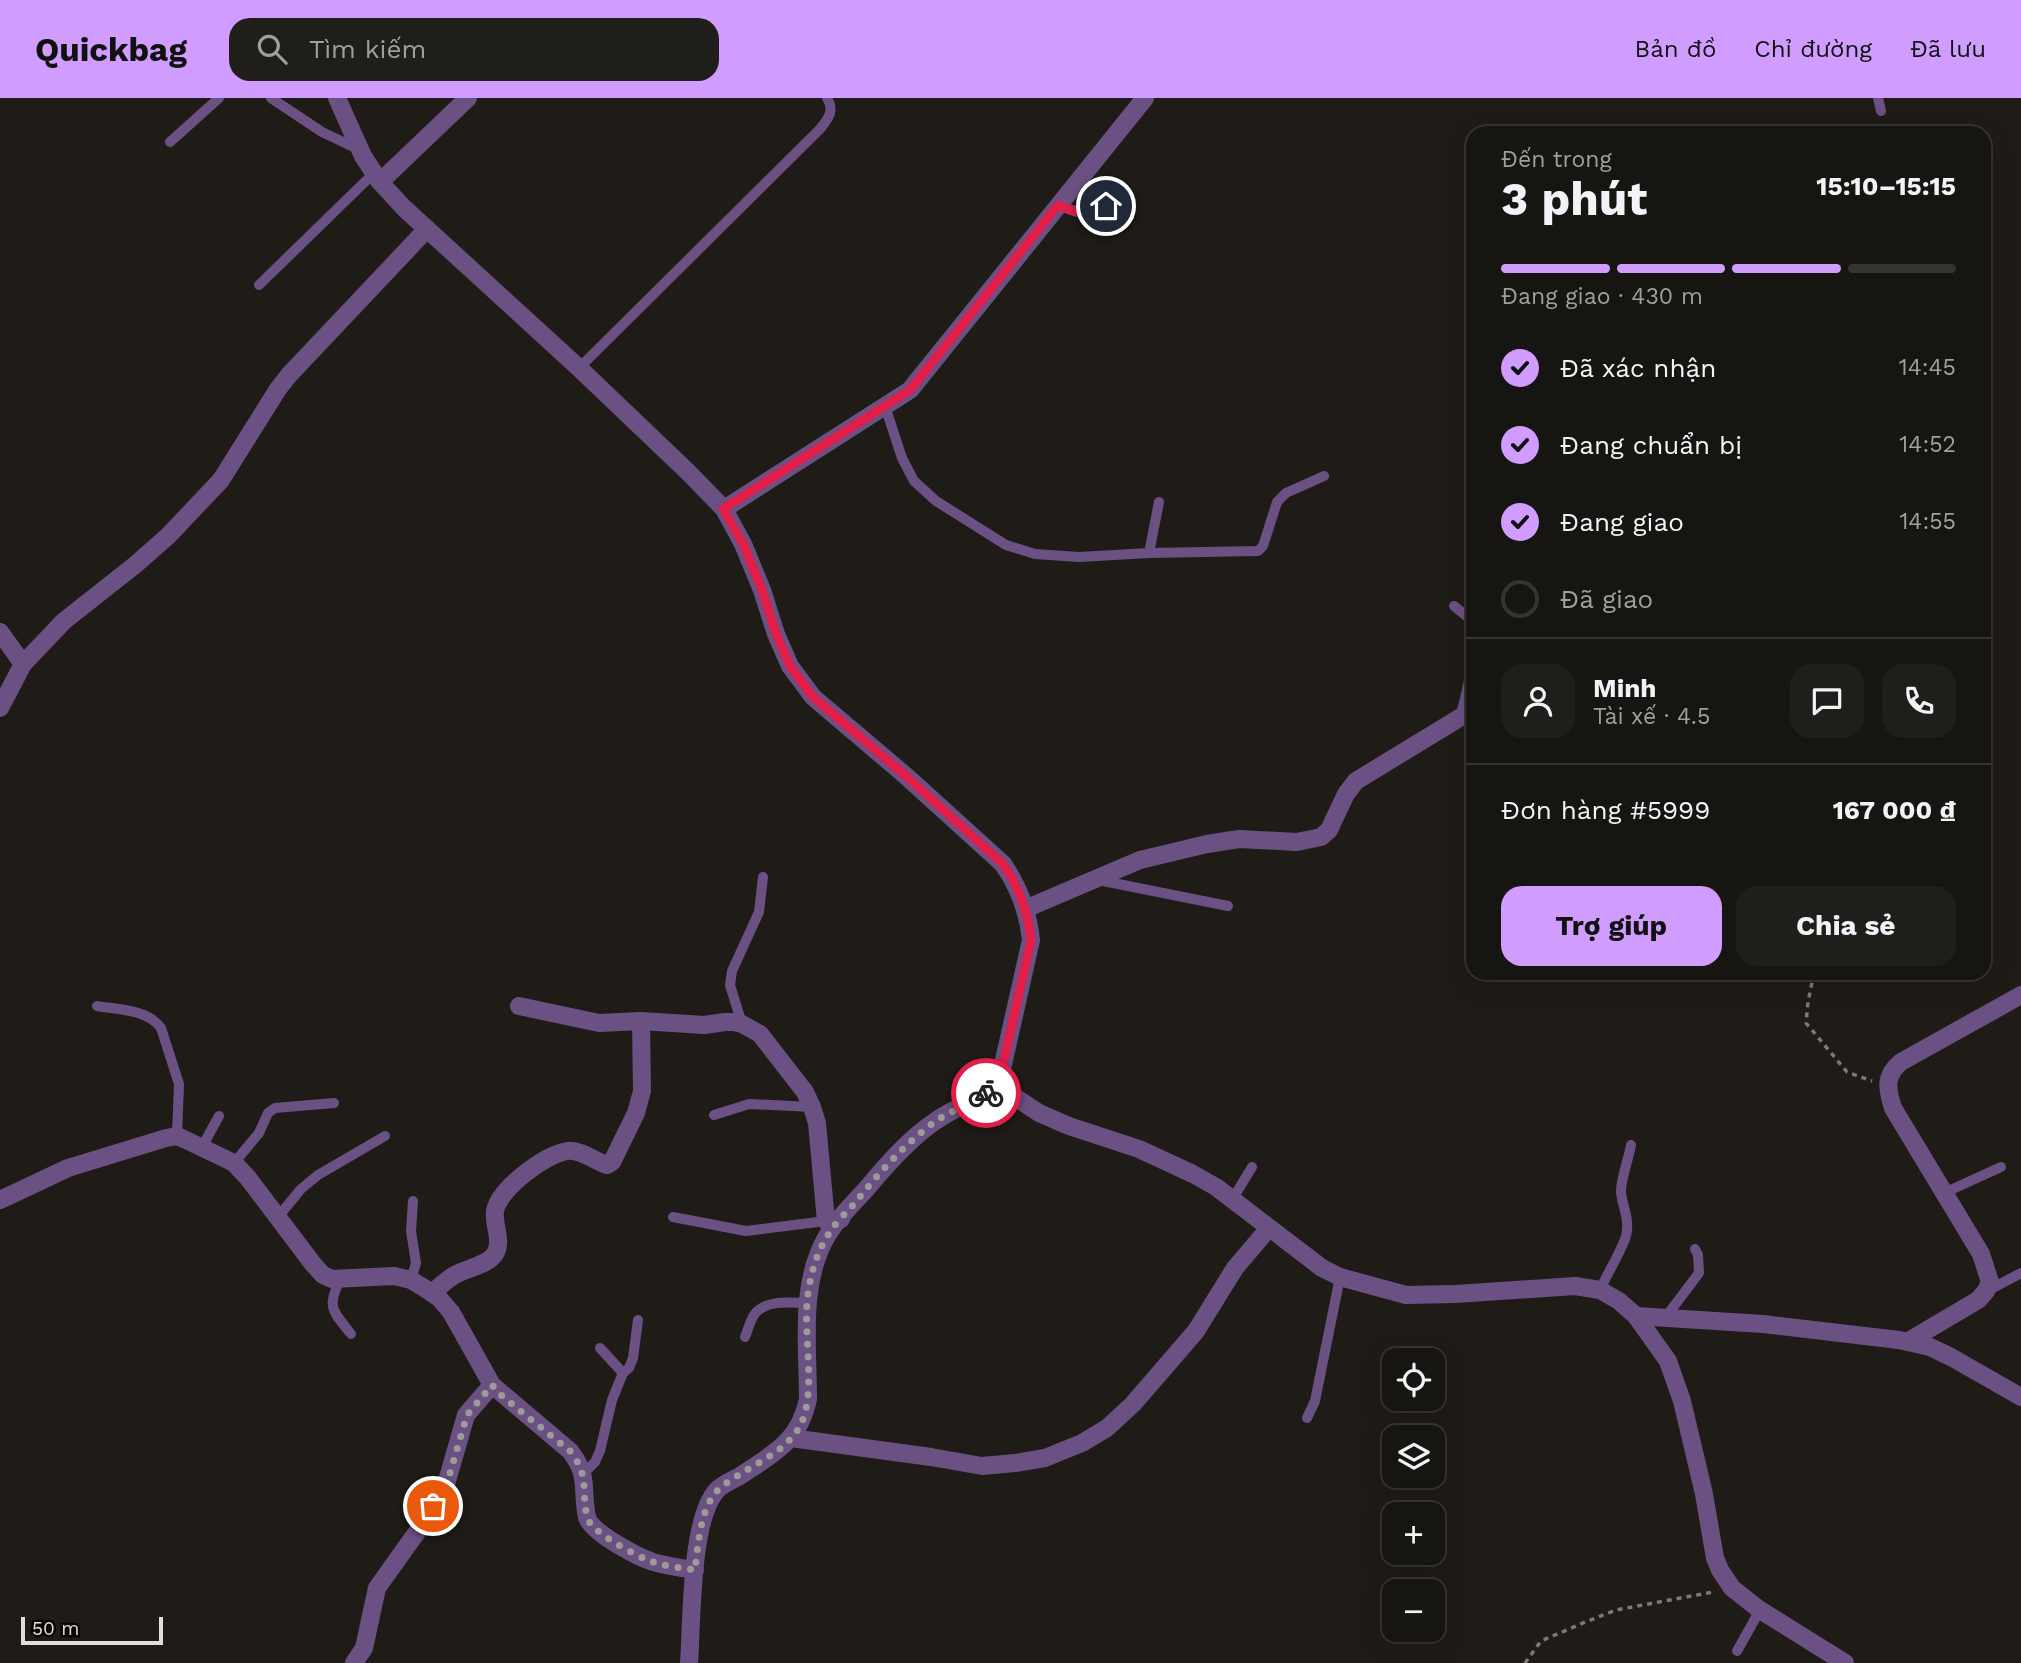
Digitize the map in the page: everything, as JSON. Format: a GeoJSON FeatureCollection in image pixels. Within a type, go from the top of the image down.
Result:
{"type":"FeatureCollection","features":[{"type":"Feature","properties":{"kind":"street"},"geometry":{"type":"LineString","coordinates":[[337,98],[360,150],[377,178],[404,208],[579,368],[723,509],[743,544],[790,666],[813,697],[1003,864],[1014,879],[1029,920],[1031,940],[1002,1069],[995,1084],[983,1096],[936,1120],[833,1220],[813,1272],[807,1303],[808,1399],[800,1426],[778,1450],[717,1491],[707,1508],[699,1535],[689,1663]]}},
{"type":"Feature","properties":{"kind":"street"},"geometry":{"type":"LineString","coordinates":[[377,178],[468,98]]}},
{"type":"Feature","properties":{"kind":"street"},"geometry":{"type":"LineString","coordinates":[[723,509],[910,390],[1144,98]]}},
{"type":"Feature","properties":{"kind":"street"},"geometry":{"type":"LineString","coordinates":[[0,708],[23,664],[64,621],[169,536],[221,480],[272,397],[289,375],[427,229]]}},
{"type":"Feature","properties":{"kind":"street"},"geometry":{"type":"LineString","coordinates":[[0,632],[23,664]]}},
{"type":"Feature","properties":{"kind":"street"},"geometry":{"type":"LineString","coordinates":[[1025,908],[1140,860],[1239,839],[1297,842],[1321,837],[1329,830],[1346,794],[1356,781],[1466,713]]}},
{"type":"Feature","properties":{"kind":"street"},"geometry":{"type":"LineString","coordinates":[[1907,1342],[1978,1300],[1990,1282],[1981,1254],[1893,1108],[1888,1083],[1892,1070],[1901,1062],[2021,995]]}},
{"type":"Feature","properties":{"kind":"street"},"geometry":{"type":"LineString","coordinates":[[519,1006],[599,1023],[641,1021],[704,1025],[725,1022],[742,1024],[760,1034],[805,1092],[812,1107],[833,1220]]}},
{"type":"Feature","properties":{"kind":"street"},"geometry":{"type":"LineString","coordinates":[[432,1293],[453,1276],[494,1255],[498,1247],[494,1217],[496,1206],[506,1190],[532,1168],[568,1150],[607,1165],[612,1162],[636,1113],[642,1091],[641,1021]]}},
{"type":"Feature","properties":{"kind":"street"},"geometry":{"type":"LineString","coordinates":[[995,1084],[1039,1113],[1139,1149],[1193,1174],[1322,1268],[1340,1277],[1406,1295],[1575,1286],[1600,1290],[1619,1301],[1636,1316],[1668,1361],[1682,1401],[1701,1480],[1715,1558],[1720,1570],[1732,1588],[1760,1610],[1845,1663]]}},
{"type":"Feature","properties":{"kind":"street"},"geometry":{"type":"LineString","coordinates":[[0,1200],[68,1168],[177,1136],[234,1163],[323,1275],[340,1280],[380,1276],[411,1280],[432,1293],[451,1312],[492,1385],[570,1451],[584,1473],[587,1519],[595,1530],[649,1561],[695,1570]]}},
{"type":"Feature","properties":{"kind":"street"},"geometry":{"type":"LineString","coordinates":[[791,1438],[982,1466],[1045,1458],[1082,1443],[1107,1428],[1133,1404],[1195,1331],[1235,1268],[1269,1228]]}},
{"type":"Feature","properties":{"kind":"street"},"geometry":{"type":"LineString","coordinates":[[1636,1316],[1763,1324],[1907,1342],[1930,1347],[1951,1357],[2021,1397]]}},
{"type":"Feature","properties":{"kind":"street"},"geometry":{"type":"LineString","coordinates":[[354,1663],[363,1648],[377,1588],[445,1488],[467,1415],[492,1385]]}},
{"type":"Feature","properties":{"kind":"lane"},"geometry":{"type":"LineString","coordinates":[[170,142],[219,98]]}},
{"type":"Feature","properties":{"kind":"lane"},"geometry":{"type":"LineString","coordinates":[[271,98],[322,132],[360,150]]}},
{"type":"Feature","properties":{"kind":"lane"},"geometry":{"type":"LineString","coordinates":[[579,368],[820,129],[830,117],[831,104],[827,98]]}},
{"type":"Feature","properties":{"kind":"lane"},"geometry":{"type":"LineString","coordinates":[[1878,98],[1881,111]]}},
{"type":"Feature","properties":{"kind":"lane"},"geometry":{"type":"LineString","coordinates":[[259,285],[377,178]]}},
{"type":"Feature","properties":{"kind":"lane"},"geometry":{"type":"LineString","coordinates":[[1058,205],[1079,213],[1093,214],[1120,198]]}},
{"type":"Feature","properties":{"kind":"lane"},"geometry":{"type":"LineString","coordinates":[[885,406],[902,458],[914,481],[936,501],[1006,545],[1035,554],[1079,558],[1149,553],[1258,551],[1263,546],[1277,502],[1286,493],[1324,476]]}},
{"type":"Feature","properties":{"kind":"lane"},"geometry":{"type":"LineString","coordinates":[[1149,553],[1159,502]]}},
{"type":"Feature","properties":{"kind":"lane"},"geometry":{"type":"LineString","coordinates":[[1454,606],[1466,616]]}},
{"type":"Feature","properties":{"kind":"lane"},"geometry":{"type":"LineString","coordinates":[[742,1024],[730,985],[732,971],[759,912],[763,877]]}},
{"type":"Feature","properties":{"kind":"lane"},"geometry":{"type":"LineString","coordinates":[[1094,879],[1228,906]]}},
{"type":"Feature","properties":{"kind":"lane"},"geometry":{"type":"LineString","coordinates":[[97,1006],[146,1015],[155,1020],[161,1028],[180,1084],[177,1136]]}},
{"type":"Feature","properties":{"kind":"lane"},"geometry":{"type":"LineString","coordinates":[[234,1163],[259,1133],[268,1113],[275,1108],[334,1103]]}},
{"type":"Feature","properties":{"kind":"lane"},"geometry":{"type":"LineString","coordinates":[[714,1115],[749,1104],[812,1107]]}},
{"type":"Feature","properties":{"kind":"lane"},"geometry":{"type":"LineString","coordinates":[[202,1147],[219,1116]]}},
{"type":"Feature","properties":{"kind":"lane"},"geometry":{"type":"LineString","coordinates":[[278,1217],[301,1189],[318,1175],[385,1136]]}},
{"type":"Feature","properties":{"kind":"lane"},"geometry":{"type":"LineString","coordinates":[[1600,1290],[1626,1236],[1627,1219],[1621,1192],[1631,1145]]}},
{"type":"Feature","properties":{"kind":"lane"},"geometry":{"type":"LineString","coordinates":[[1232,1200],[1252,1167]]}},
{"type":"Feature","properties":{"kind":"lane"},"geometry":{"type":"LineString","coordinates":[[1944,1194],[2001,1167]]}},
{"type":"Feature","properties":{"kind":"lane"},"geometry":{"type":"LineString","coordinates":[[411,1280],[416,1263],[411,1231],[413,1201]]}},
{"type":"Feature","properties":{"kind":"lane"},"geometry":{"type":"LineString","coordinates":[[673,1217],[746,1231],[833,1220]]}},
{"type":"Feature","properties":{"kind":"lane"},"geometry":{"type":"LineString","coordinates":[[1665,1318],[1699,1273],[1695,1249]]}},
{"type":"Feature","properties":{"kind":"lane"},"geometry":{"type":"LineString","coordinates":[[1986,1291],[2021,1273]]}},
{"type":"Feature","properties":{"kind":"lane"},"geometry":{"type":"LineString","coordinates":[[1307,1418],[1315,1401],[1340,1277]]}},
{"type":"Feature","properties":{"kind":"lane"},"geometry":{"type":"LineString","coordinates":[[340,1280],[331,1303],[335,1314],[351,1334]]}},
{"type":"Feature","properties":{"kind":"lane"},"geometry":{"type":"LineString","coordinates":[[746,1337],[754,1315],[765,1307],[778,1303],[807,1303]]}},
{"type":"Feature","properties":{"kind":"lane"},"geometry":{"type":"LineString","coordinates":[[584,1473],[600,1451],[611,1400],[632,1358],[638,1320]]}},
{"type":"Feature","properties":{"kind":"lane"},"geometry":{"type":"LineString","coordinates":[[600,1348],[623,1373]]}},
{"type":"Feature","properties":{"kind":"lane"},"geometry":{"type":"LineString","coordinates":[[1737,1651],[1760,1610]]}},
{"type":"Feature","properties":{"kind":"path"},"geometry":{"type":"LineString","coordinates":[[1813,980],[1807,1023],[1847,1072],[1866,1080],[1888,1083]]}},
{"type":"Feature","properties":{"kind":"path"},"geometry":{"type":"LineString","coordinates":[[1525,1663],[1541,1641],[1616,1610],[1732,1588]]}},
{"type":"Feature","properties":{"kind":"way so far"},"geometry":{"type":"LineString","coordinates":[[433,1506],[445,1488],[467,1415],[492,1385],[577,1459],[584,1473],[587,1519],[595,1530],[649,1561],[695,1570],[699,1535],[707,1508],[717,1491],[778,1450],[800,1426],[808,1399],[807,1303],[813,1272],[828,1234],[880,1173],[914,1139],[936,1120],[986,1093]]}},
{"type":"Feature","properties":{"kind":"route"},"geometry":{"type":"LineString","coordinates":[[986,1093],[995,1084],[1002,1069],[1031,940],[1029,920],[1014,879],[1003,864],[906,776],[813,697],[790,666],[743,544],[723,509],[910,390],[1058,205],[1079,213],[1093,214],[1106,206]]}}]}
